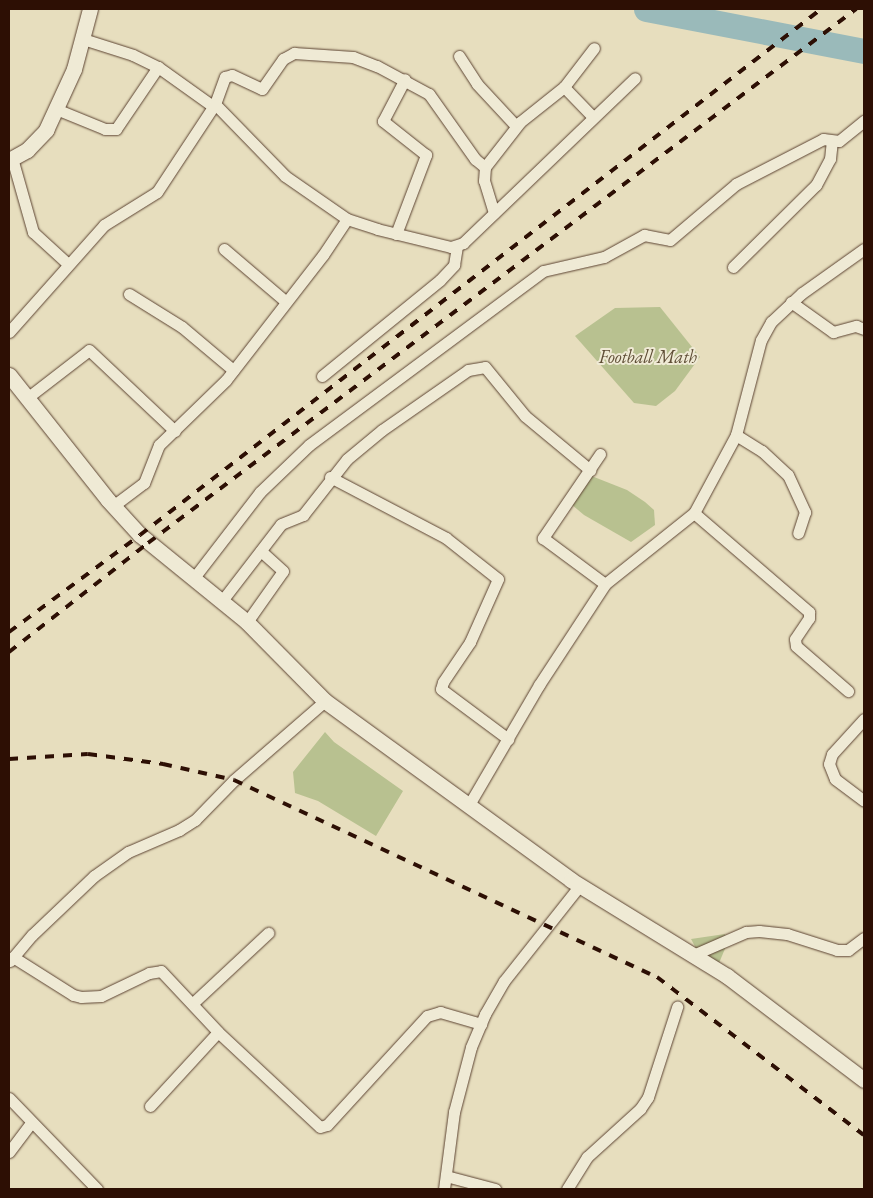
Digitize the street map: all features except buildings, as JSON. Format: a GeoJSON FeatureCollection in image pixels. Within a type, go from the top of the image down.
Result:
{"type":"FeatureCollection","features":[{"type":"Feature","properties":{"kind":"main road"},"geometry":{"type":"LineString","coordinates":[[10,159],[27,150],[46,130],[74,69],[90,9]]}},
{"type":"Feature","properties":{"kind":"main road"},"geometry":{"type":"LineString","coordinates":[[9,375],[113,506],[148,543],[247,622],[326,701],[470,803],[580,885],[727,976],[864,1080]]}},
{"type":"Feature","properties":{"kind":"street"},"geometry":{"type":"LineString","coordinates":[[82,39],[133,55],[158,67],[213,104],[285,176],[347,218],[396,234],[457,247]]}},
{"type":"Feature","properties":{"kind":"street"},"geometry":{"type":"LineString","coordinates":[[494,213],[484,181],[486,168],[516,126],[564,87],[594,48]]}},
{"type":"Feature","properties":{"kind":"street"},"geometry":{"type":"LineString","coordinates":[[9,332],[113,216],[158,192],[213,104],[225,77],[232,75],[262,89],[283,59],[294,53],[352,57],[405,79],[429,94],[441,107],[475,159],[486,168]]}},
{"type":"Feature","properties":{"kind":"street"},"geometry":{"type":"LineString","coordinates":[[459,56],[477,84],[516,126]]}},
{"type":"Feature","properties":{"kind":"street"},"geometry":{"type":"LineString","coordinates":[[56,109],[106,129],[116,129],[158,67]]}},
{"type":"Feature","properties":{"kind":"street"},"geometry":{"type":"LineString","coordinates":[[322,376],[440,280],[454,265],[457,247],[634,78]]}},
{"type":"Feature","properties":{"kind":"street"},"geometry":{"type":"LineString","coordinates":[[396,234],[426,155],[384,121],[405,79]]}},
{"type":"Feature","properties":{"kind":"street"},"geometry":{"type":"LineString","coordinates":[[564,87],[594,117]]}},
{"type":"Feature","properties":{"kind":"street"},"geometry":{"type":"LineString","coordinates":[[193,579],[260,492],[309,445],[542,271],[604,257],[644,235],[670,240],[736,184],[823,139],[841,140],[864,121]]}},
{"type":"Feature","properties":{"kind":"street"},"geometry":{"type":"LineString","coordinates":[[733,267],[816,186],[830,158],[832,141]]}},
{"type":"Feature","properties":{"kind":"street"},"geometry":{"type":"LineString","coordinates":[[10,159],[33,232],[68,264]]}},
{"type":"Feature","properties":{"kind":"street"},"geometry":{"type":"LineString","coordinates":[[113,506],[144,483],[156,449],[234,370],[285,300],[323,255],[347,218]]}},
{"type":"Feature","properties":{"kind":"street"},"geometry":{"type":"LineString","coordinates":[[470,803],[605,584],[694,513],[736,435],[765,331],[790,302],[864,249]]}},
{"type":"Feature","properties":{"kind":"street"},"geometry":{"type":"LineString","coordinates":[[224,250],[285,300]]}},
{"type":"Feature","properties":{"kind":"street"},"geometry":{"type":"LineString","coordinates":[[129,294],[182,327],[234,370]]}},
{"type":"Feature","properties":{"kind":"street"},"geometry":{"type":"LineString","coordinates":[[790,302],[833,332],[856,326],[864,329]]}},
{"type":"Feature","properties":{"kind":"street"},"geometry":{"type":"LineString","coordinates":[[27,398],[89,350],[175,431]]}},
{"type":"Feature","properties":{"kind":"street"},"geometry":{"type":"LineString","coordinates":[[222,602],[281,524],[303,515],[330,477],[382,430],[468,370],[485,367],[492,373],[525,416],[590,470]]}},
{"type":"Feature","properties":{"kind":"street"},"geometry":{"type":"LineString","coordinates":[[736,435],[762,451],[788,475],[805,512],[798,533]]}},
{"type":"Feature","properties":{"kind":"street"},"geometry":{"type":"LineString","coordinates":[[600,454],[543,538],[605,584]]}},
{"type":"Feature","properties":{"kind":"street"},"geometry":{"type":"LineString","coordinates":[[330,477],[446,538],[498,579],[470,642],[443,682],[441,689],[508,739]]}},
{"type":"Feature","properties":{"kind":"street"},"geometry":{"type":"LineString","coordinates":[[694,513],[809,612],[809,618],[795,644],[848,691]]}},
{"type":"Feature","properties":{"kind":"street"},"geometry":{"type":"LineString","coordinates":[[247,622],[283,572],[261,550]]}},
{"type":"Feature","properties":{"kind":"street"},"geometry":{"type":"LineString","coordinates":[[326,701],[234,780],[195,820],[179,830],[128,852],[94,876],[11,959],[73,994],[81,996],[101,996],[149,973],[161,971],[193,1003],[218,1032],[320,1127],[327,1125],[427,1016],[440,1012],[481,1024]]}},
{"type":"Feature","properties":{"kind":"street"},"geometry":{"type":"LineString","coordinates":[[864,719],[832,754],[830,764],[835,779],[864,801]]}},
{"type":"Feature","properties":{"kind":"street"},"geometry":{"type":"LineString","coordinates":[[444,1189],[454,1112],[471,1047],[481,1024],[504,981],[580,885]]}},
{"type":"Feature","properties":{"kind":"street"},"geometry":{"type":"LineString","coordinates":[[693,955],[753,932],[786,934],[837,950],[848,950],[864,938]]}},
{"type":"Feature","properties":{"kind":"street"},"geometry":{"type":"LineString","coordinates":[[193,1003],[268,933]]}},
{"type":"Feature","properties":{"kind":"street"},"geometry":{"type":"LineString","coordinates":[[567,1189],[587,1157],[640,1109],[648,1098],[655,1085],[677,1007]]}},
{"type":"Feature","properties":{"kind":"street"},"geometry":{"type":"LineString","coordinates":[[150,1106],[218,1032]]}},
{"type":"Feature","properties":{"kind":"street"},"geometry":{"type":"LineString","coordinates":[[9,1098],[97,1189]]}},
{"type":"Feature","properties":{"kind":"street"},"geometry":{"type":"LineString","coordinates":[[9,1152],[31,1122]]}},
{"type":"Feature","properties":{"kind":"street"},"geometry":{"type":"LineString","coordinates":[[446,1176],[495,1189]]}},
{"type":"Feature","properties":{"kind":"green space","name":"Football Math"},"geometry":{"type":"Polygon","coordinates":[[[660,307],[700,357],[675,391],[656,406],[634,403],[575,336],[615,308],[660,307]]]}},
{"type":"Feature","properties":{"kind":"green space"},"geometry":{"type":"Polygon","coordinates":[[[589,475],[627,490],[645,502],[654,510],[655,525],[631,542],[584,515],[571,504],[589,475]]]}},
{"type":"Feature","properties":{"kind":"green space"},"geometry":{"type":"Polygon","coordinates":[[[325,732],[334,742],[403,791],[376,836],[318,801],[295,793],[293,772],[325,732]]]}},
{"type":"Feature","properties":{"kind":"green space"},"geometry":{"type":"Polygon","coordinates":[[[725,934],[727,944],[719,963],[699,954],[691,939],[725,934]]]}},
{"type":"Feature","properties":{"kind":"waterway"},"geometry":{"type":"LineString","coordinates":[[646,9],[864,51]]}},
{"type":"Feature","properties":{"kind":"railway"},"geometry":{"type":"LineString","coordinates":[[9,632],[140,535],[821,9]]}},
{"type":"Feature","properties":{"kind":"railway"},"geometry":{"type":"LineString","coordinates":[[9,652],[148,543],[856,9]]}},
{"type":"Feature","properties":{"kind":"railway"},"geometry":{"type":"LineString","coordinates":[[9,759],[88,754],[163,764],[234,780],[657,977],[864,1135]]}}]}
